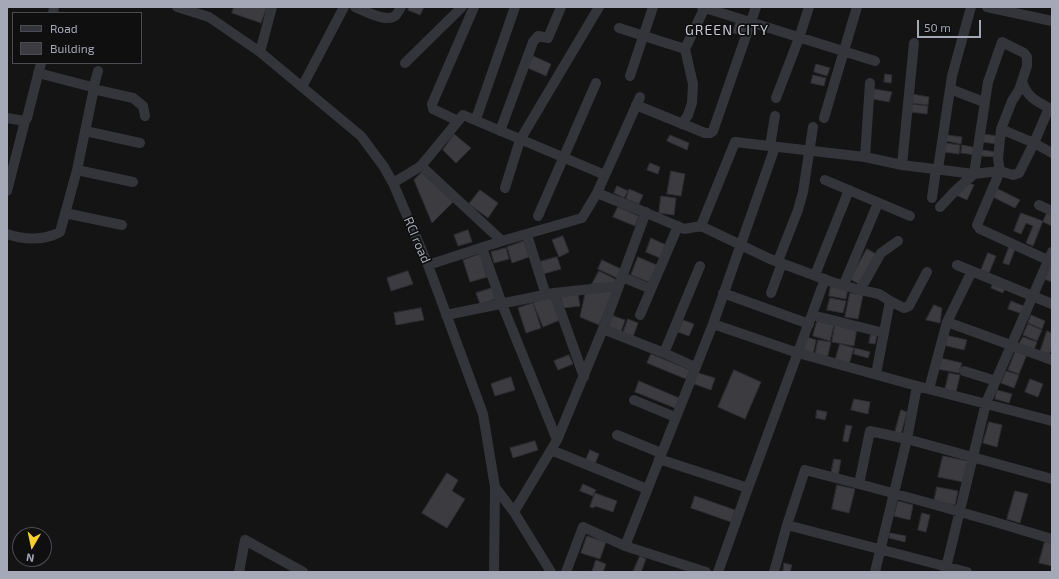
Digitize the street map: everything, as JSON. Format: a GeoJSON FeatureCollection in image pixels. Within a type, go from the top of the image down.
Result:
{"type":"FeatureCollection","features":[{"type":"Feature","properties":{"kind":"street","name":"RCI road"},"geometry":{"type":"LineString","coordinates":[[177,7],[211,12],[361,136],[384,166],[428,265],[483,414],[495,487],[494,572]]}},
{"type":"Feature","properties":{"kind":"street"},"geometry":{"type":"LineString","coordinates":[[260,52],[272,7]]}},
{"type":"Feature","properties":{"kind":"street"},"geometry":{"type":"LineString","coordinates":[[302,87],[344,7]]}},
{"type":"Feature","properties":{"kind":"street"},"geometry":{"type":"LineString","coordinates":[[355,7],[386,19],[393,18],[397,15],[401,7]]}},
{"type":"Feature","properties":{"kind":"street"},"geometry":{"type":"LineString","coordinates":[[405,63],[462,7]]}},
{"type":"Feature","properties":{"kind":"street"},"geometry":{"type":"LineString","coordinates":[[458,121],[434,109],[432,104],[474,7]]}},
{"type":"Feature","properties":{"kind":"street"},"geometry":{"type":"LineString","coordinates":[[476,119],[515,7]]}},
{"type":"Feature","properties":{"kind":"street"},"geometry":{"type":"LineString","coordinates":[[500,130],[533,42],[538,36],[548,38],[561,7]]}},
{"type":"Feature","properties":{"kind":"street"},"geometry":{"type":"LineString","coordinates":[[505,188],[520,140],[600,7]]}},
{"type":"Feature","properties":{"kind":"street"},"geometry":{"type":"LineString","coordinates":[[630,76],[653,7]]}},
{"type":"Feature","properties":{"kind":"street"},"geometry":{"type":"LineString","coordinates":[[682,124],[688,115],[692,103],[693,91],[693,84],[685,49],[704,7],[875,61]]}},
{"type":"Feature","properties":{"kind":"street"},"geometry":{"type":"LineString","coordinates":[[428,265],[502,241],[582,218],[597,193],[638,101],[682,124],[705,133],[710,133],[713,131],[756,7]]}},
{"type":"Feature","properties":{"kind":"street"},"geometry":{"type":"LineString","coordinates":[[776,98],[809,7]]}},
{"type":"Feature","properties":{"kind":"street"},"geometry":{"type":"LineString","coordinates":[[824,118],[857,7]]}},
{"type":"Feature","properties":{"kind":"street"},"geometry":{"type":"LineString","coordinates":[[932,198],[952,76],[971,7]]}},
{"type":"Feature","properties":{"kind":"street"},"geometry":{"type":"LineString","coordinates":[[987,7],[1017,10],[1052,21]]}},
{"type":"Feature","properties":{"kind":"street"},"geometry":{"type":"LineString","coordinates":[[619,28],[685,49]]}},
{"type":"Feature","properties":{"kind":"street"},"geometry":{"type":"LineString","coordinates":[[940,207],[974,174],[988,82],[1002,42],[1024,53],[1027,57],[1028,66],[1001,129],[998,159],[1000,171],[977,225],[980,229],[1051,258],[1010,345],[986,403],[974,458],[946,569]]}},
{"type":"Feature","properties":{"kind":"street"},"geometry":{"type":"LineString","coordinates":[[902,165],[914,43]]}},
{"type":"Feature","properties":{"kind":"street"},"geometry":{"type":"LineString","coordinates":[[7,191],[10,164],[27,118],[40,68],[92,86],[93,89],[133,98],[143,106],[145,116]]}},
{"type":"Feature","properties":{"kind":"street"},"geometry":{"type":"LineString","coordinates":[[7,234],[36,239],[52,236],[60,232],[77,170],[98,71]]}},
{"type":"Feature","properties":{"kind":"street"},"geometry":{"type":"LineString","coordinates":[[701,226],[735,142],[865,157],[902,165],[974,174],[1000,171],[1013,175],[1019,173],[1050,109],[1030,96],[1024,89],[1022,81]]}},
{"type":"Feature","properties":{"kind":"street"},"geometry":{"type":"LineString","coordinates":[[538,216],[596,83]]}},
{"type":"Feature","properties":{"kind":"street"},"geometry":{"type":"LineString","coordinates":[[865,157],[870,83]]}},
{"type":"Feature","properties":{"kind":"street"},"geometry":{"type":"LineString","coordinates":[[950,89],[984,102]]}},
{"type":"Feature","properties":{"kind":"street"},"geometry":{"type":"LineString","coordinates":[[393,184],[422,166],[463,115],[476,119],[520,140],[605,175]]}},
{"type":"Feature","properties":{"kind":"street"},"geometry":{"type":"LineString","coordinates":[[625,546],[713,324],[772,147],[775,116]]}},
{"type":"Feature","properties":{"kind":"street"},"geometry":{"type":"LineString","coordinates":[[7,118],[25,121]]}},
{"type":"Feature","properties":{"kind":"street"},"geometry":{"type":"LineString","coordinates":[[771,293],[803,192],[813,127]]}},
{"type":"Feature","properties":{"kind":"street"},"geometry":{"type":"LineString","coordinates":[[1001,129],[1034,143],[1052,153]]}},
{"type":"Feature","properties":{"kind":"street"},"geometry":{"type":"LineString","coordinates":[[85,131],[140,143]]}},
{"type":"Feature","properties":{"kind":"street"},"geometry":{"type":"LineString","coordinates":[[422,166],[502,241]]}},
{"type":"Feature","properties":{"kind":"street"},"geometry":{"type":"LineString","coordinates":[[77,170],[133,182]]}},
{"type":"Feature","properties":{"kind":"street"},"geometry":{"type":"LineString","coordinates":[[826,180],[910,216]]}},
{"type":"Feature","properties":{"kind":"street"},"geometry":{"type":"LineString","coordinates":[[815,275],[849,190]]}},
{"type":"Feature","properties":{"kind":"street"},"geometry":{"type":"LineString","coordinates":[[597,193],[684,229],[701,226],[770,259],[825,279],[860,290],[879,294],[904,308],[909,306],[927,272]]}},
{"type":"Feature","properties":{"kind":"street"},"geometry":{"type":"LineString","coordinates":[[844,284],[878,203]]}},
{"type":"Feature","properties":{"kind":"street"},"geometry":{"type":"LineString","coordinates":[[1039,205],[1052,211]]}},
{"type":"Feature","properties":{"kind":"street"},"geometry":{"type":"LineString","coordinates":[[514,512],[557,440],[603,329],[646,212]]}},
{"type":"Feature","properties":{"kind":"street"},"geometry":{"type":"LineString","coordinates":[[65,213],[122,226]]}},
{"type":"Feature","properties":{"kind":"street"},"geometry":{"type":"LineString","coordinates":[[640,315],[678,226]]}},
{"type":"Feature","properties":{"kind":"street"},"geometry":{"type":"LineString","coordinates":[[527,235],[584,377]]}},
{"type":"Feature","properties":{"kind":"street"},"geometry":{"type":"LineString","coordinates":[[860,290],[881,253],[898,241]]}},
{"type":"Feature","properties":{"kind":"street"},"geometry":{"type":"LineString","coordinates":[[482,248],[502,304],[557,440]]}},
{"type":"Feature","properties":{"kind":"street"},"geometry":{"type":"LineString","coordinates":[[957,265],[1052,304]]}},
{"type":"Feature","properties":{"kind":"street"},"geometry":{"type":"LineString","coordinates":[[664,353],[700,266]]}},
{"type":"Feature","properties":{"kind":"street"},"geometry":{"type":"LineString","coordinates":[[929,389],[947,322],[972,271]]}},
{"type":"Feature","properties":{"kind":"street"},"geometry":{"type":"LineString","coordinates":[[718,572],[825,279]]}},
{"type":"Feature","properties":{"kind":"street"},"geometry":{"type":"LineString","coordinates":[[446,314],[620,282],[651,289]]}},
{"type":"Feature","properties":{"kind":"street"},"geometry":{"type":"LineString","coordinates":[[723,293],[810,319],[884,333]]}},
{"type":"Feature","properties":{"kind":"street"},"geometry":{"type":"LineString","coordinates":[[876,374],[890,301]]}},
{"type":"Feature","properties":{"kind":"street"},"geometry":{"type":"LineString","coordinates":[[947,322],[1052,360]]}},
{"type":"Feature","properties":{"kind":"street"},"geometry":{"type":"LineString","coordinates":[[713,324],[798,353],[1052,421]]}},
{"type":"Feature","properties":{"kind":"street"},"geometry":{"type":"LineString","coordinates":[[603,329],[695,367]]}},
{"type":"Feature","properties":{"kind":"street"},"geometry":{"type":"LineString","coordinates":[[964,371],[996,380]]}},
{"type":"Feature","properties":{"kind":"street"},"geometry":{"type":"LineString","coordinates":[[875,572],[907,439],[917,386]]}},
{"type":"Feature","properties":{"kind":"street"},"geometry":{"type":"LineString","coordinates":[[634,400],[675,417]]}},
{"type":"Feature","properties":{"kind":"street"},"geometry":{"type":"LineString","coordinates":[[859,484],[870,431],[907,439],[1052,479]]}},
{"type":"Feature","properties":{"kind":"street"},"geometry":{"type":"LineString","coordinates":[[617,435],[660,456],[748,488]]}},
{"type":"Feature","properties":{"kind":"street"},"geometry":{"type":"LineString","coordinates":[[551,450],[647,489]]}},
{"type":"Feature","properties":{"kind":"street"},"geometry":{"type":"LineString","coordinates":[[774,572],[787,525],[805,470],[960,511],[1052,539]]}},
{"type":"Feature","properties":{"kind":"street"},"geometry":{"type":"LineString","coordinates":[[495,487],[514,512],[551,572]]}},
{"type":"Feature","properties":{"kind":"street"},"geometry":{"type":"LineString","coordinates":[[787,525],[880,549],[946,569],[967,572]]}},
{"type":"Feature","properties":{"kind":"street"},"geometry":{"type":"LineString","coordinates":[[567,572],[584,527],[625,546],[706,572]]}},
{"type":"Feature","properties":{"kind":"street"},"geometry":{"type":"LineString","coordinates":[[239,572],[245,540],[303,572]]}},
{"type":"Feature","properties":{"kind":"building"},"geometry":{"type":"Polygon","coordinates":[[[234,7],[267,7],[261,23],[232,13],[234,7]]]}},
{"type":"Feature","properties":{"kind":"building"},"geometry":{"type":"Polygon","coordinates":[[[409,7],[424,7],[420,15],[408,10],[409,7]]]}},
{"type":"Feature","properties":{"kind":"building"},"geometry":{"type":"Polygon","coordinates":[[[736,22],[746,25],[743,35],[733,33],[736,22]]]}},
{"type":"Feature","properties":{"kind":"building"},"geometry":{"type":"Polygon","coordinates":[[[533,56],[551,64],[546,76],[528,68],[533,56]]]}},
{"type":"Feature","properties":{"kind":"building"},"geometry":{"type":"Polygon","coordinates":[[[816,64],[830,68],[827,76],[814,72],[816,64]]]}},
{"type":"Feature","properties":{"kind":"building"},"geometry":{"type":"Polygon","coordinates":[[[885,74],[892,75],[891,83],[884,82],[885,74]]]}},
{"type":"Feature","properties":{"kind":"building"},"geometry":{"type":"Polygon","coordinates":[[[813,75],[826,78],[824,86],[811,83],[813,75]]]}},
{"type":"Feature","properties":{"kind":"building"},"geometry":{"type":"Polygon","coordinates":[[[874,89],[892,92],[889,102],[873,99],[874,89]]]}},
{"type":"Feature","properties":{"kind":"building"},"geometry":{"type":"Polygon","coordinates":[[[912,94],[929,97],[928,105],[910,103],[912,94]]]}},
{"type":"Feature","properties":{"kind":"building"},"geometry":{"type":"Polygon","coordinates":[[[911,104],[928,106],[927,114],[910,112],[911,104]]]}},
{"type":"Feature","properties":{"kind":"building"},"geometry":{"type":"Polygon","coordinates":[[[454,134],[471,148],[456,163],[443,150],[454,134]]]}},
{"type":"Feature","properties":{"kind":"building"},"geometry":{"type":"Polygon","coordinates":[[[983,134],[998,136],[997,144],[982,142],[983,134]]]}},
{"type":"Feature","properties":{"kind":"building"},"geometry":{"type":"Polygon","coordinates":[[[670,135],[689,143],[687,150],[667,141],[670,135]]]}},
{"type":"Feature","properties":{"kind":"building"},"geometry":{"type":"Polygon","coordinates":[[[947,135],[962,137],[961,144],[946,141],[947,135]]]}},
{"type":"Feature","properties":{"kind":"building"},"geometry":{"type":"Polygon","coordinates":[[[945,143],[960,145],[959,154],[944,152],[945,143]]]}},
{"type":"Feature","properties":{"kind":"building"},"geometry":{"type":"Polygon","coordinates":[[[962,145],[977,148],[976,155],[961,153],[962,145]]]}},
{"type":"Feature","properties":{"kind":"building"},"geometry":{"type":"Polygon","coordinates":[[[982,150],[997,152],[997,157],[982,156],[982,150]]]}},
{"type":"Feature","properties":{"kind":"building"},"geometry":{"type":"Polygon","coordinates":[[[650,163],[660,167],[658,174],[647,170],[650,163]]]}},
{"type":"Feature","properties":{"kind":"building"},"geometry":{"type":"Polygon","coordinates":[[[423,171],[455,200],[432,223],[414,180],[423,171]]]}},
{"type":"Feature","properties":{"kind":"building"},"geometry":{"type":"Polygon","coordinates":[[[671,171],[685,174],[681,196],[667,194],[671,171]]]}},
{"type":"Feature","properties":{"kind":"building"},"geometry":{"type":"Polygon","coordinates":[[[968,183],[974,185],[967,200],[956,195],[968,183]]]}},
{"type":"Feature","properties":{"kind":"building"},"geometry":{"type":"Polygon","coordinates":[[[617,186],[628,191],[624,198],[614,193],[617,186]]]}},
{"type":"Feature","properties":{"kind":"building"},"geometry":{"type":"Polygon","coordinates":[[[629,189],[643,195],[639,204],[626,199],[629,189]]]}},
{"type":"Feature","properties":{"kind":"building"},"geometry":{"type":"Polygon","coordinates":[[[998,189],[1020,200],[1015,208],[993,197],[998,189]]]}},
{"type":"Feature","properties":{"kind":"building"},"geometry":{"type":"Polygon","coordinates":[[[480,190],[498,203],[488,218],[469,204],[480,190]]]}},
{"type":"Feature","properties":{"kind":"building"},"geometry":{"type":"Polygon","coordinates":[[[661,196],[676,198],[674,215],[659,213],[661,196]]]}},
{"type":"Feature","properties":{"kind":"building"},"geometry":{"type":"Polygon","coordinates":[[[618,207],[639,216],[635,226],[613,217],[618,207]]]}},
{"type":"Feature","properties":{"kind":"building"},"geometry":{"type":"Polygon","coordinates":[[[1021,213],[1043,221],[1033,246],[1026,243],[1033,226],[1026,223],[1021,234],[1014,231],[1021,213]]]}},
{"type":"Feature","properties":{"kind":"building"},"geometry":{"type":"Polygon","coordinates":[[[1047,213],[1052,215],[1052,226],[1043,222],[1047,213]]]}},
{"type":"Feature","properties":{"kind":"building"},"geometry":{"type":"Polygon","coordinates":[[[468,230],[472,242],[458,246],[454,235],[468,230]]]}},
{"type":"Feature","properties":{"kind":"building"},"geometry":{"type":"Polygon","coordinates":[[[563,236],[569,252],[559,257],[552,240],[563,236]]]}},
{"type":"Feature","properties":{"kind":"building"},"geometry":{"type":"Polygon","coordinates":[[[651,238],[666,245],[660,258],[646,252],[651,238]]]}},
{"type":"Feature","properties":{"kind":"building"},"geometry":{"type":"Polygon","coordinates":[[[524,241],[529,257],[512,263],[507,247],[524,241]]]}},
{"type":"Feature","properties":{"kind":"building"},"geometry":{"type":"Polygon","coordinates":[[[1009,247],[1015,249],[1009,265],[1003,263],[1009,247]]]}},
{"type":"Feature","properties":{"kind":"building"},"geometry":{"type":"Polygon","coordinates":[[[506,248],[509,259],[494,263],[491,252],[506,248]]]}},
{"type":"Feature","properties":{"kind":"building"},"geometry":{"type":"Polygon","coordinates":[[[867,249],[876,254],[859,284],[850,279],[867,249]]]}},
{"type":"Feature","properties":{"kind":"building"},"geometry":{"type":"Polygon","coordinates":[[[988,253],[996,256],[989,273],[981,270],[988,253]]]}},
{"type":"Feature","properties":{"kind":"building"},"geometry":{"type":"Polygon","coordinates":[[[480,254],[487,277],[470,282],[463,260],[480,254]]]}},
{"type":"Feature","properties":{"kind":"building"},"geometry":{"type":"Polygon","coordinates":[[[557,257],[561,269],[543,274],[539,262],[557,257]]]}},
{"type":"Feature","properties":{"kind":"building"},"geometry":{"type":"Polygon","coordinates":[[[638,257],[659,266],[651,283],[631,275],[638,257]]]}},
{"type":"Feature","properties":{"kind":"building"},"geometry":{"type":"Polygon","coordinates":[[[602,260],[621,269],[617,278],[598,269],[602,260]]]}},
{"type":"Feature","properties":{"kind":"building"},"geometry":{"type":"Polygon","coordinates":[[[1049,267],[1052,268],[1052,282],[1044,279],[1049,267]]]}},
{"type":"Feature","properties":{"kind":"building"},"geometry":{"type":"Polygon","coordinates":[[[408,271],[413,284],[391,291],[387,278],[408,271]]]}},
{"type":"Feature","properties":{"kind":"building"},"geometry":{"type":"Polygon","coordinates":[[[599,271],[617,280],[613,283],[592,284],[599,271]]]}},
{"type":"Feature","properties":{"kind":"building"},"geometry":{"type":"Polygon","coordinates":[[[993,284],[1005,288],[1003,293],[991,288],[993,284]]]}},
{"type":"Feature","properties":{"kind":"building"},"geometry":{"type":"Polygon","coordinates":[[[831,285],[848,288],[846,299],[829,296],[831,285]]]}},
{"type":"Feature","properties":{"kind":"building"},"geometry":{"type":"Polygon","coordinates":[[[492,288],[496,299],[480,304],[476,293],[492,288]]]}},
{"type":"Feature","properties":{"kind":"building"},"geometry":{"type":"Polygon","coordinates":[[[613,291],[599,325],[580,317],[585,294],[613,291]]]}},
{"type":"Feature","properties":{"kind":"building"},"geometry":{"type":"Polygon","coordinates":[[[850,293],[863,295],[858,319],[845,317],[850,293]]]}},
{"type":"Feature","properties":{"kind":"building"},"geometry":{"type":"Polygon","coordinates":[[[578,294],[580,306],[563,308],[561,297],[578,294]]]}},
{"type":"Feature","properties":{"kind":"building"},"geometry":{"type":"Polygon","coordinates":[[[550,296],[560,320],[543,327],[533,303],[550,296]]]}},
{"type":"Feature","properties":{"kind":"building"},"geometry":{"type":"Polygon","coordinates":[[[830,298],[846,301],[843,313],[827,310],[830,298]]]}},
{"type":"Feature","properties":{"kind":"building"},"geometry":{"type":"Polygon","coordinates":[[[1011,301],[1026,307],[1023,314],[1008,309],[1011,301]]]}},
{"type":"Feature","properties":{"kind":"building"},"geometry":{"type":"Polygon","coordinates":[[[533,303],[541,328],[526,333],[518,308],[533,303]]]}},
{"type":"Feature","properties":{"kind":"building"},"geometry":{"type":"Polygon","coordinates":[[[934,305],[942,308],[940,323],[926,320],[934,305]]]}},
{"type":"Feature","properties":{"kind":"building"},"geometry":{"type":"Polygon","coordinates":[[[421,308],[424,320],[396,325],[394,313],[421,308]]]}},
{"type":"Feature","properties":{"kind":"building"},"geometry":{"type":"Polygon","coordinates":[[[611,315],[625,320],[621,332],[606,327],[611,315]]]}},
{"type":"Feature","properties":{"kind":"building"},"geometry":{"type":"Polygon","coordinates":[[[1031,315],[1045,321],[1042,329],[1028,323],[1031,315]]]}},
{"type":"Feature","properties":{"kind":"building"},"geometry":{"type":"Polygon","coordinates":[[[628,319],[638,323],[633,337],[623,333],[628,319]]]}},
{"type":"Feature","properties":{"kind":"building"},"geometry":{"type":"Polygon","coordinates":[[[683,320],[694,324],[689,336],[678,332],[683,320]]]}},
{"type":"Feature","properties":{"kind":"building"},"geometry":{"type":"Polygon","coordinates":[[[817,321],[834,325],[830,341],[813,336],[817,321]]]}},
{"type":"Feature","properties":{"kind":"building"},"geometry":{"type":"Polygon","coordinates":[[[835,324],[857,328],[854,346],[832,342],[835,324]]]}},
{"type":"Feature","properties":{"kind":"building"},"geometry":{"type":"Polygon","coordinates":[[[1028,324],[1042,330],[1037,341],[1023,335],[1028,324]]]}},
{"type":"Feature","properties":{"kind":"building"},"geometry":{"type":"Polygon","coordinates":[[[1047,331],[1052,333],[1052,348],[1049,355],[1040,352],[1047,331]]]}},
{"type":"Feature","properties":{"kind":"building"},"geometry":{"type":"Polygon","coordinates":[[[871,334],[877,335],[875,344],[869,343],[871,334]]]}},
{"type":"Feature","properties":{"kind":"building"},"geometry":{"type":"Polygon","coordinates":[[[945,335],[967,340],[964,350],[943,345],[945,335]]]}},
{"type":"Feature","properties":{"kind":"building"},"geometry":{"type":"Polygon","coordinates":[[[807,337],[816,340],[813,355],[803,353],[807,337]]]}},
{"type":"Feature","properties":{"kind":"building"},"geometry":{"type":"Polygon","coordinates":[[[1023,337],[1037,342],[1034,350],[1019,344],[1023,337]]]}},
{"type":"Feature","properties":{"kind":"building"},"geometry":{"type":"Polygon","coordinates":[[[818,340],[831,342],[827,359],[815,356],[818,340]]]}},
{"type":"Feature","properties":{"kind":"building"},"geometry":{"type":"Polygon","coordinates":[[[840,344],[854,348],[849,364],[835,361],[840,344]]]}},
{"type":"Feature","properties":{"kind":"building"},"geometry":{"type":"Polygon","coordinates":[[[855,348],[870,352],[868,358],[854,354],[855,348]]]}},
{"type":"Feature","properties":{"kind":"building"},"geometry":{"type":"Polygon","coordinates":[[[1016,350],[1027,354],[1019,374],[1008,370],[1016,350]]]}},
{"type":"Feature","properties":{"kind":"building"},"geometry":{"type":"Polygon","coordinates":[[[651,354],[690,370],[686,379],[647,363],[651,354]]]}},
{"type":"Feature","properties":{"kind":"building"},"geometry":{"type":"Polygon","coordinates":[[[569,355],[573,364],[558,370],[554,361],[569,355]]]}},
{"type":"Feature","properties":{"kind":"building"},"geometry":{"type":"Polygon","coordinates":[[[940,358],[962,363],[959,373],[937,369],[940,358]]]}},
{"type":"Feature","properties":{"kind":"building"},"geometry":{"type":"Polygon","coordinates":[[[734,370],[761,382],[745,419],[718,407],[734,370]]]}},
{"type":"Feature","properties":{"kind":"building"},"geometry":{"type":"Polygon","coordinates":[[[1006,371],[1019,375],[1014,388],[1001,383],[1006,371]]]}},
{"type":"Feature","properties":{"kind":"building"},"geometry":{"type":"Polygon","coordinates":[[[698,373],[715,378],[711,390],[694,384],[698,373]]]}},
{"type":"Feature","properties":{"kind":"building"},"geometry":{"type":"Polygon","coordinates":[[[949,373],[960,375],[956,392],[945,390],[949,373]]]}},
{"type":"Feature","properties":{"kind":"building"},"geometry":{"type":"Polygon","coordinates":[[[511,377],[515,390],[495,396],[491,384],[511,377]]]}},
{"type":"Feature","properties":{"kind":"building"},"geometry":{"type":"Polygon","coordinates":[[[1030,379],[1043,384],[1038,397],[1025,392],[1030,379]]]}},
{"type":"Feature","properties":{"kind":"building"},"geometry":{"type":"Polygon","coordinates":[[[639,381],[679,398],[675,408],[635,392],[639,381]]]}},
{"type":"Feature","properties":{"kind":"building"},"geometry":{"type":"Polygon","coordinates":[[[997,390],[1012,394],[1009,403],[995,399],[997,390]]]}},
{"type":"Feature","properties":{"kind":"building"},"geometry":{"type":"Polygon","coordinates":[[[854,399],[870,402],[868,414],[851,410],[854,399]]]}},
{"type":"Feature","properties":{"kind":"building"},"geometry":{"type":"Polygon","coordinates":[[[817,410],[827,412],[825,420],[816,418],[817,410]]]}},
{"type":"Feature","properties":{"kind":"building"},"geometry":{"type":"Polygon","coordinates":[[[901,410],[907,412],[901,434],[895,432],[901,410]]]}},
{"type":"Feature","properties":{"kind":"building"},"geometry":{"type":"Polygon","coordinates":[[[989,422],[1002,425],[997,447],[983,443],[989,422]]]}},
{"type":"Feature","properties":{"kind":"building"},"geometry":{"type":"Polygon","coordinates":[[[846,425],[852,426],[848,442],[843,441],[846,425]]]}},
{"type":"Feature","properties":{"kind":"building"},"geometry":{"type":"Polygon","coordinates":[[[535,441],[538,450],[513,458],[510,448],[535,441]]]}},
{"type":"Feature","properties":{"kind":"building"},"geometry":{"type":"Polygon","coordinates":[[[590,450],[599,454],[594,466],[585,462],[590,450]]]}},
{"type":"Feature","properties":{"kind":"building"},"geometry":{"type":"Polygon","coordinates":[[[943,456],[968,461],[963,482],[938,477],[943,456]]]}},
{"type":"Feature","properties":{"kind":"building"},"geometry":{"type":"Polygon","coordinates":[[[834,459],[841,460],[838,476],[831,474],[834,459]]]}},
{"type":"Feature","properties":{"kind":"building"},"geometry":{"type":"Polygon","coordinates":[[[447,473],[458,480],[452,491],[465,499],[447,528],[422,513],[447,473]]]}},
{"type":"Feature","properties":{"kind":"building"},"geometry":{"type":"Polygon","coordinates":[[[583,484],[596,490],[593,496],[580,491],[583,484]]]}},
{"type":"Feature","properties":{"kind":"building"},"geometry":{"type":"Polygon","coordinates":[[[837,485],[855,489],[849,513],[832,509],[837,485]]]}},
{"type":"Feature","properties":{"kind":"building"},"geometry":{"type":"Polygon","coordinates":[[[937,487],[958,491],[955,505],[934,501],[937,487]]]}},
{"type":"Feature","properties":{"kind":"building"},"geometry":{"type":"Polygon","coordinates":[[[1015,491],[1028,494],[1020,523],[1007,519],[1015,491]]]}},
{"type":"Feature","properties":{"kind":"building"},"geometry":{"type":"Polygon","coordinates":[[[595,493],[617,501],[613,512],[595,506],[594,508],[590,507],[595,493]]]}},
{"type":"Feature","properties":{"kind":"building"},"geometry":{"type":"Polygon","coordinates":[[[695,496],[735,510],[731,522],[691,508],[695,496]]]}},
{"type":"Feature","properties":{"kind":"building"},"geometry":{"type":"Polygon","coordinates":[[[898,501],[913,505],[910,520],[894,516],[898,501]]]}},
{"type":"Feature","properties":{"kind":"building"},"geometry":{"type":"Polygon","coordinates":[[[922,513],[930,515],[926,532],[918,530],[922,513]]]}},
{"type":"Feature","properties":{"kind":"building"},"geometry":{"type":"Polygon","coordinates":[[[890,533],[906,536],[905,542],[889,538],[890,533]]]}},
{"type":"Feature","properties":{"kind":"building"},"geometry":{"type":"Polygon","coordinates":[[[587,536],[606,542],[600,559],[581,553],[587,536]]]}},
{"type":"Feature","properties":{"kind":"building"},"geometry":{"type":"Polygon","coordinates":[[[1045,541],[1052,543],[1052,566],[1039,563],[1045,541]]]}},
{"type":"Feature","properties":{"kind":"building"},"geometry":{"type":"Polygon","coordinates":[[[640,556],[646,559],[641,572],[633,572],[640,556]]]}},
{"type":"Feature","properties":{"kind":"building"},"geometry":{"type":"Polygon","coordinates":[[[596,560],[606,564],[603,572],[592,572],[596,560]]]}},
{"type":"Feature","properties":{"kind":"building"},"geometry":{"type":"Polygon","coordinates":[[[784,563],[792,565],[790,572],[783,572],[784,563]]]}},
{"type":"Feature","properties":{"kind":"district","name":"GREEN CITY"},"geometry":{"type":"Point","coordinates":[727,30]}}]}
